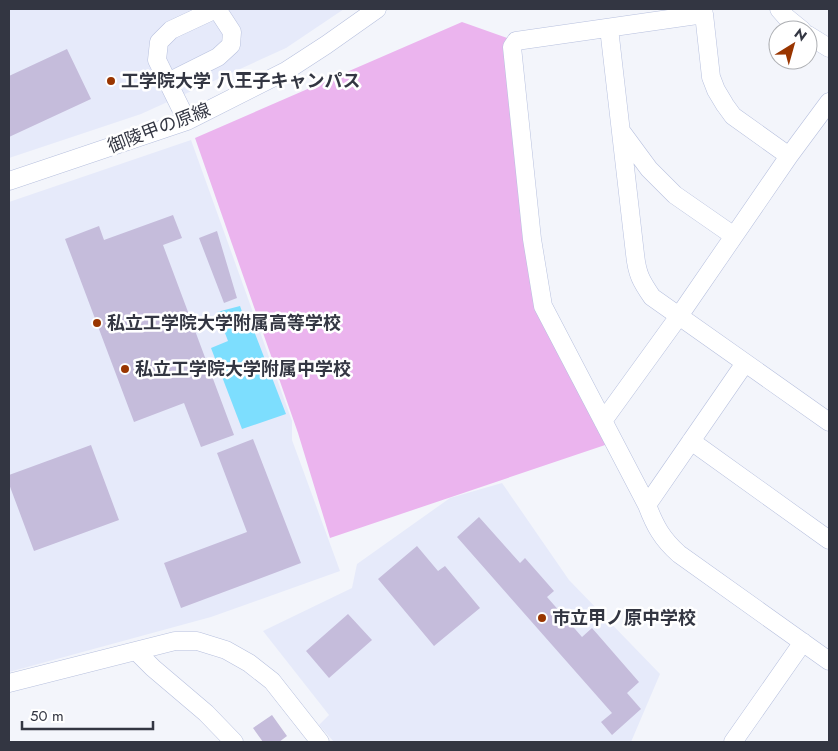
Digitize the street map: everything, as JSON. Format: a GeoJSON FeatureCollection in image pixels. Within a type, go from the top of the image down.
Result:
{"type":"FeatureCollection","features":[{"type":"Feature","properties":{"kind":"street"},"geometry":{"type":"LineString","coordinates":[[168,82],[218,57],[231,45],[232,32],[217,9],[171,30],[160,42],[157,60],[187,121]]}},
{"type":"Feature","properties":{"kind":"street","name":"御陵甲の原線"},"geometry":{"type":"LineString","coordinates":[[9,181],[187,121],[286,70],[377,9]]}},
{"type":"Feature","properties":{"kind":"street"},"geometry":{"type":"LineString","coordinates":[[779,9],[790,20]]}},
{"type":"Feature","properties":{"kind":"street"},"geometry":{"type":"LineString","coordinates":[[789,156],[734,116],[716,90],[711,77],[704,14],[516,41],[512,47],[532,239],[543,306],[647,505],[656,528],[669,546],[679,554],[829,660]]}},
{"type":"Feature","properties":{"kind":"street"},"geometry":{"type":"LineString","coordinates":[[609,28],[636,268],[642,283],[652,297],[829,422]]}},
{"type":"Feature","properties":{"kind":"street"},"geometry":{"type":"LineString","coordinates":[[818,41],[829,48]]}},
{"type":"Feature","properties":{"kind":"street"},"geometry":{"type":"LineString","coordinates":[[603,421],[829,102]]}},
{"type":"Feature","properties":{"kind":"street"},"geometry":{"type":"LineString","coordinates":[[621,131],[649,169],[675,195],[734,236]]}},
{"type":"Feature","properties":{"kind":"street"},"geometry":{"type":"LineString","coordinates":[[647,505],[745,363]]}},
{"type":"Feature","properties":{"kind":"street"},"geometry":{"type":"LineString","coordinates":[[691,441],[829,540]]}},
{"type":"Feature","properties":{"kind":"street"},"geometry":{"type":"LineString","coordinates":[[9,682],[175,641],[198,641],[226,650],[249,663],[272,681],[320,742]]}},
{"type":"Feature","properties":{"kind":"street"},"geometry":{"type":"LineString","coordinates":[[733,742],[803,642]]}},
{"type":"Feature","properties":{"kind":"street"},"geometry":{"type":"LineString","coordinates":[[136,650],[206,713],[234,742]]}},
{"type":"Feature","properties":{"kind":"shaded area","name":"工学院大学 八王子キャンパス"},"geometry":{"type":"Polygon","coordinates":[[[9,9],[344,9],[286,48],[141,114],[9,158],[9,9]]]}},
{"type":"Feature","properties":{"kind":"shaded area"},"geometry":{"type":"Polygon","coordinates":[[[462,22],[516,41],[543,306],[614,442],[330,538],[298,433],[195,138],[462,22]]]}},
{"type":"Feature","properties":{"kind":"shaded area"},"geometry":{"type":"Polygon","coordinates":[[[191,140],[292,421],[292,440],[340,571],[211,617],[9,672],[9,202],[191,140]]]}},
{"type":"Feature","properties":{"kind":"shaded area"},"geometry":{"type":"Polygon","coordinates":[[[502,483],[569,580],[660,674],[631,742],[334,742],[319,725],[329,715],[263,631],[352,588],[357,564],[450,498],[502,483]]]}},
{"type":"Feature","properties":{"kind":"water"},"geometry":{"type":"Polygon","coordinates":[[[240,306],[249,331],[254,331],[286,414],[242,429],[211,348],[228,341],[217,312],[240,306]]]}},
{"type":"Feature","properties":{"kind":"building"},"geometry":{"type":"Polygon","coordinates":[[[67,49],[91,99],[9,137],[9,76],[67,49]]]}},
{"type":"Feature","properties":{"kind":"building"},"geometry":{"type":"Polygon","coordinates":[[[173,215],[182,238],[163,245],[234,435],[201,447],[184,403],[134,422],[65,239],[99,226],[104,240],[173,215]]]}},
{"type":"Feature","properties":{"kind":"building"},"geometry":{"type":"Polygon","coordinates":[[[217,231],[237,298],[224,303],[199,238],[217,231]]]}},
{"type":"Feature","properties":{"kind":"building"},"geometry":{"type":"Polygon","coordinates":[[[253,439],[301,563],[181,608],[164,563],[247,532],[217,453],[253,439]]]}},
{"type":"Feature","properties":{"kind":"building"},"geometry":{"type":"Polygon","coordinates":[[[91,445],[119,520],[34,551],[9,484],[9,475],[91,445]]]}},
{"type":"Feature","properties":{"kind":"building"},"geometry":{"type":"Polygon","coordinates":[[[479,517],[520,563],[525,558],[554,591],[547,597],[582,637],[592,628],[639,682],[627,693],[641,709],[612,735],[601,722],[612,713],[457,537],[479,517]]]}},
{"type":"Feature","properties":{"kind":"building"},"geometry":{"type":"Polygon","coordinates":[[[417,546],[438,571],[445,566],[480,608],[434,646],[378,579],[417,546]]]}},
{"type":"Feature","properties":{"kind":"building"},"geometry":{"type":"Polygon","coordinates":[[[348,614],[372,640],[329,678],[306,651],[348,614]]]}},
{"type":"Feature","properties":{"kind":"building"},"geometry":{"type":"Polygon","coordinates":[[[272,715],[287,736],[279,742],[263,742],[253,728],[272,715]]]}},
{"type":"Feature","properties":{"kind":"place","name":"工学院大学 八王子キャンパス"},"geometry":{"type":"Point","coordinates":[111,81]}},
{"type":"Feature","properties":{"kind":"place","name":"私立工学院大学附属高等学校"},"geometry":{"type":"Point","coordinates":[97,323]}},
{"type":"Feature","properties":{"kind":"place","name":"私立工学院大学附属中学校"},"geometry":{"type":"Point","coordinates":[125,369]}},
{"type":"Feature","properties":{"kind":"place","name":"市立甲ノ原中学校"},"geometry":{"type":"Point","coordinates":[542,618]}}]}
